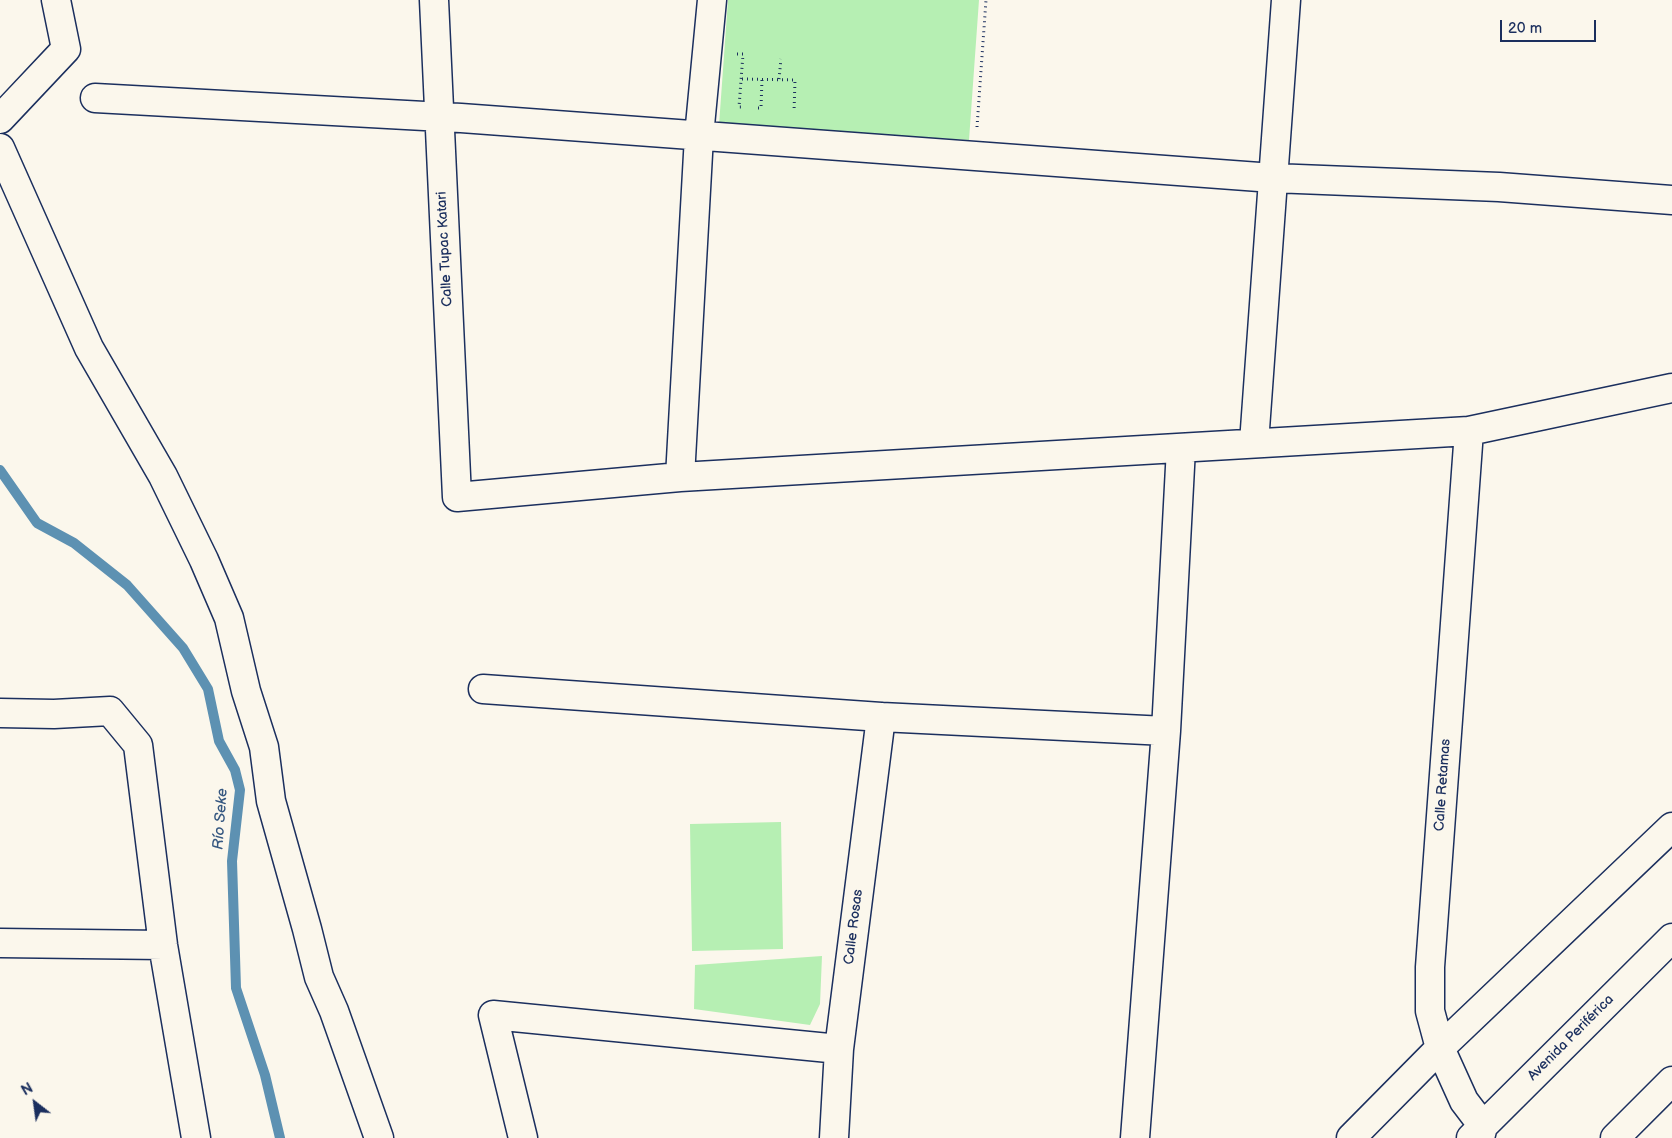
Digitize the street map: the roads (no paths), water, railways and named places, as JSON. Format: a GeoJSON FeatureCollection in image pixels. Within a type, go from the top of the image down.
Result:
{"type":"FeatureCollection","features":[{"type":"Feature","properties":{"kind":"street"},"geometry":{"type":"LineString","coordinates":[[0,119],[66,49],[56,0]]}},
{"type":"Feature","properties":{"kind":"street","name":"Calle Tupac Katari"},"geometry":{"type":"LineString","coordinates":[[434,0],[456,497],[680,476]]}},
{"type":"Feature","properties":{"kind":"street"},"geometry":{"type":"LineString","coordinates":[[712,0],[699,136],[680,476],[1469,431],[1672,388]]}},
{"type":"Feature","properties":{"kind":"street"},"geometry":{"type":"LineString","coordinates":[[1254,443],[1286,0]]}},
{"type":"Feature","properties":{"kind":"street"},"geometry":{"type":"LineString","coordinates":[[94,98],[439,117],[1273,178],[1499,187],[1672,200]]}},
{"type":"Feature","properties":{"kind":"street"},"geometry":{"type":"LineString","coordinates":[[0,148],[89,348],[163,476],[204,560],[229,618],[246,692],[264,747],[271,802],[307,929],[318,977],[334,1011],[379,1138]]}},
{"type":"Feature","properties":{"kind":"street","name":"Calle Retamas"},"geometry":{"type":"LineString","coordinates":[[1469,431],[1430,966],[1430,1011],[1440,1048],[1478,1134]]}},
{"type":"Feature","properties":{"kind":"street"},"geometry":{"type":"LineString","coordinates":[[1135,1138],[1166,731],[1181,448]]}},
{"type":"Feature","properties":{"kind":"street"},"geometry":{"type":"LineString","coordinates":[[482,689],[881,717],[1166,731]]}},
{"type":"Feature","properties":{"kind":"street"},"geometry":{"type":"LineString","coordinates":[[0,713],[54,714],[110,711],[138,746],[162,945],[196,1138]]}},
{"type":"Feature","properties":{"kind":"street","name":"Calle Rosas"},"geometry":{"type":"LineString","coordinates":[[834,1138],[839,1049],[881,717]]}},
{"type":"Feature","properties":{"kind":"street"},"geometry":{"type":"LineString","coordinates":[[1352,1138],[1440,1048],[1672,827]]}},
{"type":"Feature","properties":{"kind":"street","name":"Avenida Periférica"},"geometry":{"type":"LineString","coordinates":[[1478,1134],[1672,938]]}},
{"type":"Feature","properties":{"kind":"street"},"geometry":{"type":"LineString","coordinates":[[0,943],[162,945]]}},
{"type":"Feature","properties":{"kind":"street"},"geometry":{"type":"LineString","coordinates":[[523,1138],[493,1015],[839,1049]]}},
{"type":"Feature","properties":{"kind":"street"},"geometry":{"type":"LineString","coordinates":[[1615,1138],[1672,1081]]}},
{"type":"Feature","properties":{"kind":"waterway","name":"Río Seke"},"geometry":{"type":"LineString","coordinates":[[0,470],[37,523],[74,543],[127,585],[183,648],[208,689],[219,741],[235,770],[240,790],[232,861],[236,988],[265,1075],[280,1138]]}}]}
